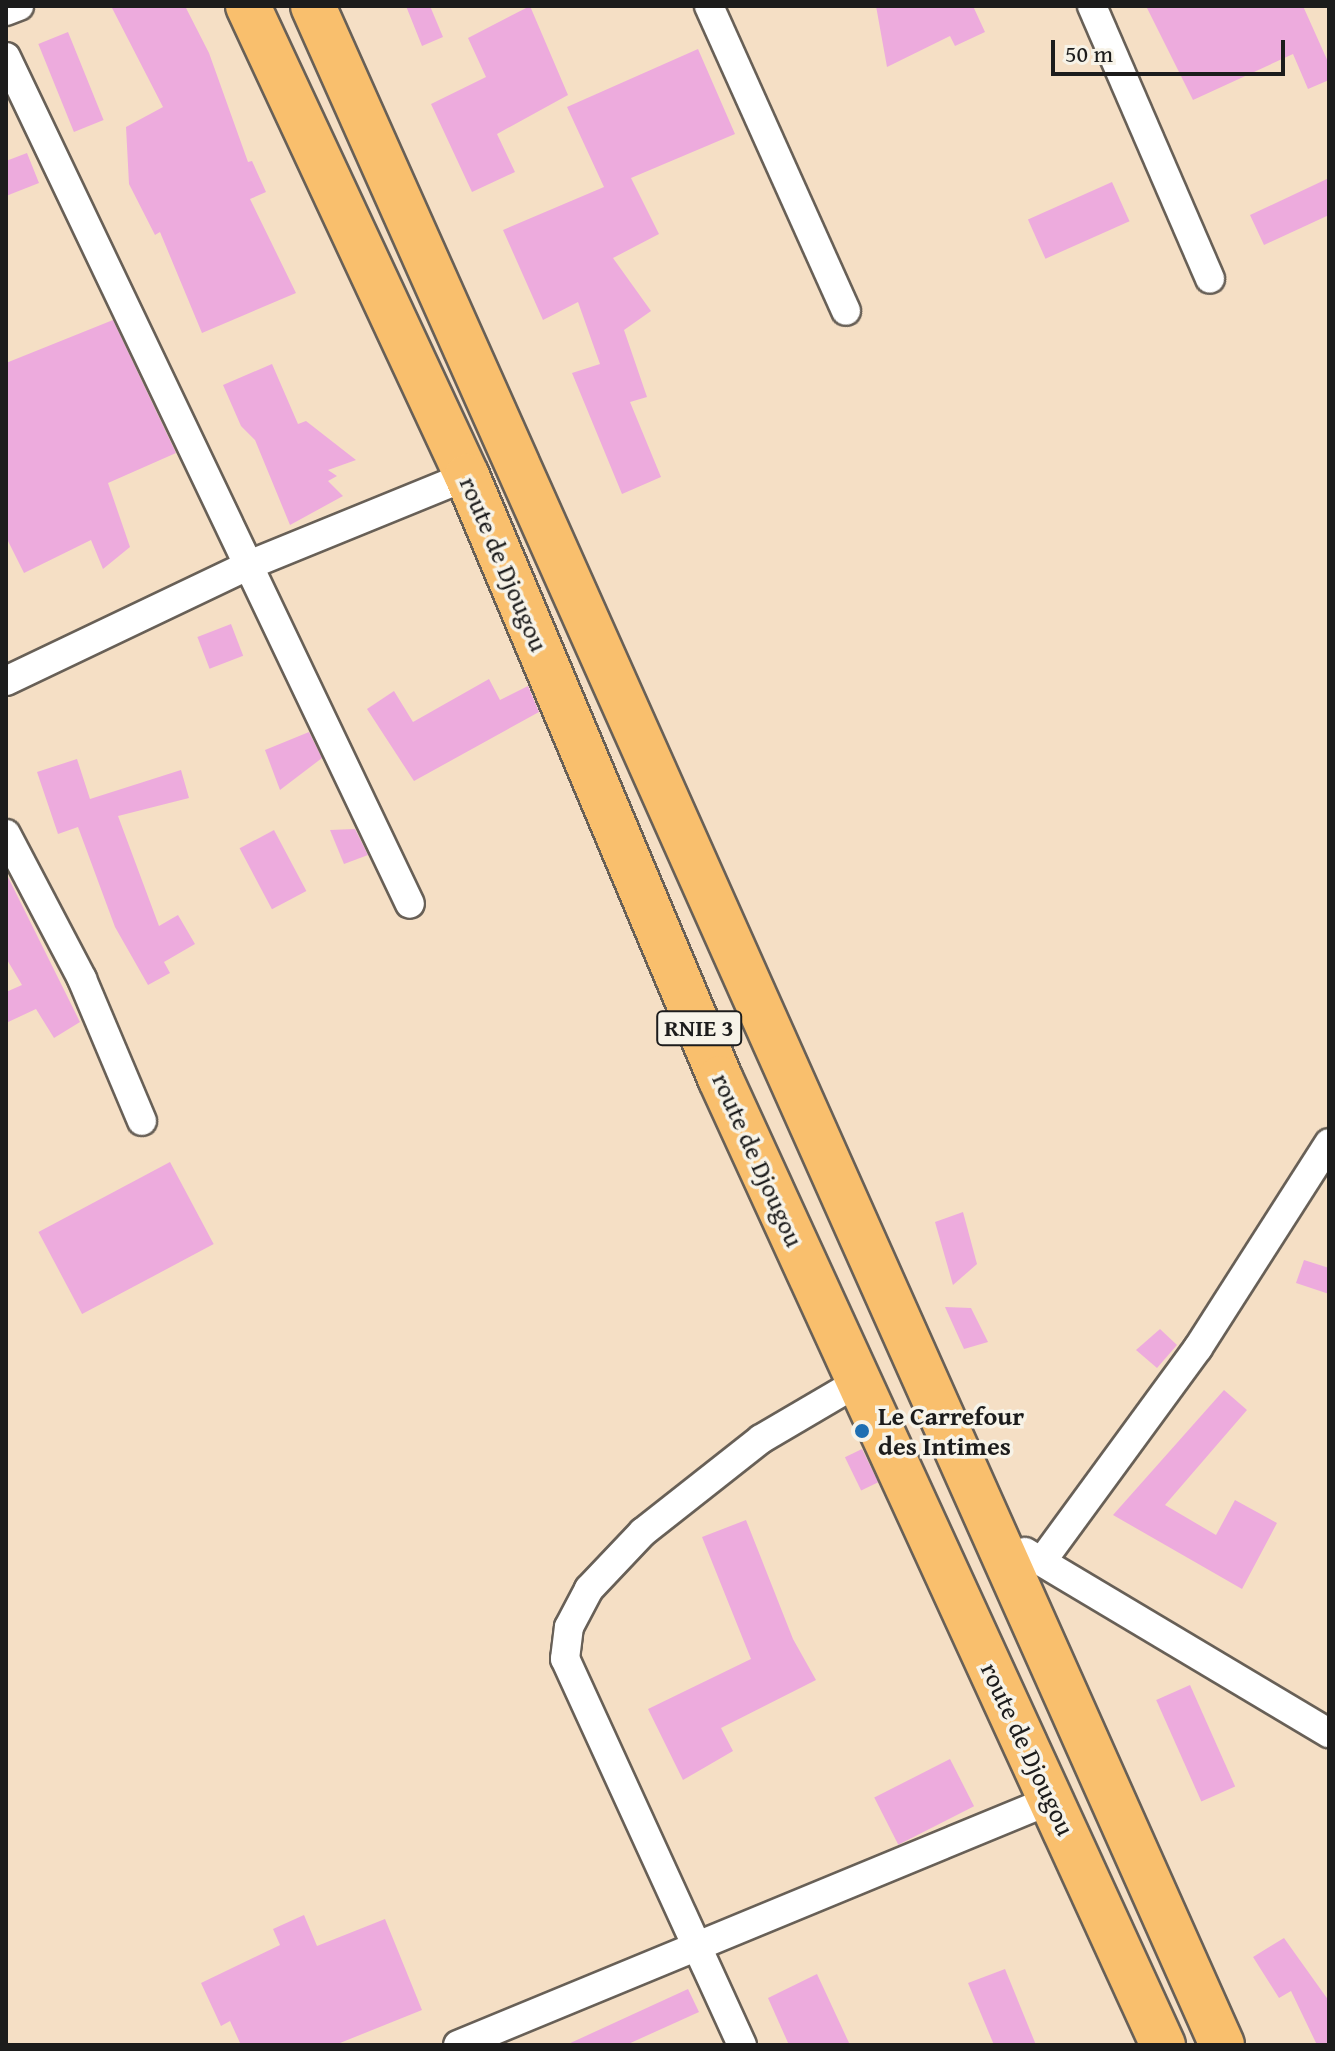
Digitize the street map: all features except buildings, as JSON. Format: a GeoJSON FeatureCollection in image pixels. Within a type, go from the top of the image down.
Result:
{"type":"FeatureCollection","features":[{"type":"Feature","properties":{"kind":"highway","name":"route de Djougou"},"geometry":{"type":"LineString","coordinates":[[248,6],[467,476],[720,1078],[1163,2045]]}},
{"type":"Feature","properties":{"kind":"highway","name":"route de Djougou"},"geometry":{"type":"LineString","coordinates":[[313,6],[1183,1964],[1222,2045]]}},
{"type":"Feature","properties":{"kind":"highway"},"geometry":{"type":"LineString","coordinates":[[1136,1985],[1183,1964]]}},
{"type":"Feature","properties":{"kind":"street"},"geometry":{"type":"LineString","coordinates":[[6,11],[19,6]]}},
{"type":"Feature","properties":{"kind":"street"},"geometry":{"type":"LineString","coordinates":[[709,6],[846,311]]}},
{"type":"Feature","properties":{"kind":"street"},"geometry":{"type":"LineString","coordinates":[[1092,6],[1210,279]]}},
{"type":"Feature","properties":{"kind":"street"},"geometry":{"type":"LineString","coordinates":[[6,57],[410,904]]}},
{"type":"Feature","properties":{"kind":"street"},"geometry":{"type":"LineString","coordinates":[[6,681],[249,565],[467,476]]}},
{"type":"Feature","properties":{"kind":"street"},"geometry":{"type":"LineString","coordinates":[[6,834],[82,979],[142,1121]]}},
{"type":"Feature","properties":{"kind":"street"},"geometry":{"type":"LineString","coordinates":[[1042,1561],[1198,1348],[1329,1143]]}},
{"type":"Feature","properties":{"kind":"street"},"geometry":{"type":"LineString","coordinates":[[742,2045],[565,1659],[569,1627],[589,1589],[643,1532],[761,1439],[858,1382]]}},
{"type":"Feature","properties":{"kind":"street"},"geometry":{"type":"LineString","coordinates":[[993,1534],[1329,1733]]}},
{"type":"Feature","properties":{"kind":"street"},"geometry":{"type":"LineString","coordinates":[[458,2045],[1051,1800]]}},
{"type":"Feature","properties":{"kind":"place","name":"Le Carrefour des Intimes"},"geometry":{"type":"Point","coordinates":[862,1431]}}]}
